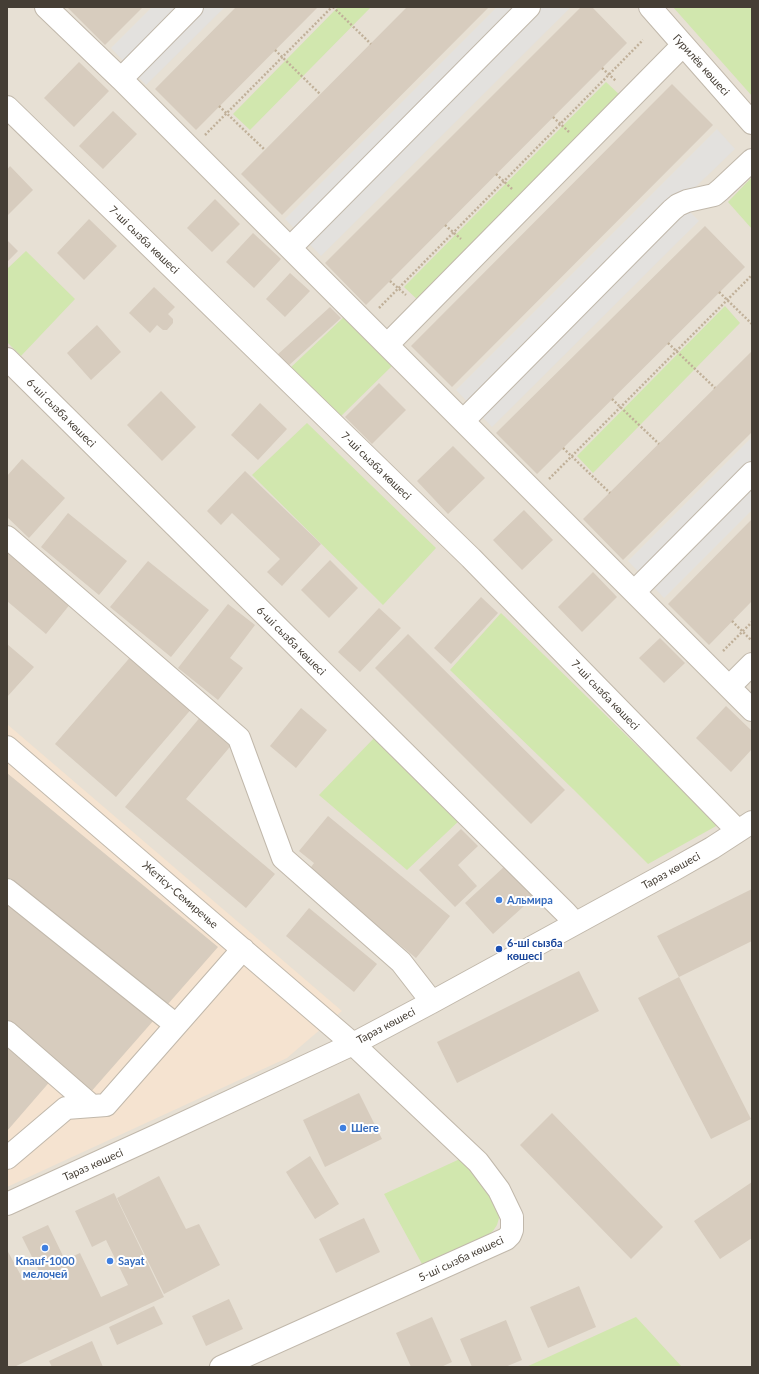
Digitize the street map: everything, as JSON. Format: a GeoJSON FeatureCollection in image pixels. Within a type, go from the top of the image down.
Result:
{"type":"FeatureCollection","features":[{"type":"Feature","properties":{"kind":"street"},"geometry":{"type":"LineString","coordinates":[[46,7],[121,79],[752,710]]}},
{"type":"Feature","properties":{"kind":"street"},"geometry":{"type":"LineString","coordinates":[[121,79],[192,7]]}},
{"type":"Feature","properties":{"kind":"street"},"geometry":{"type":"LineString","coordinates":[[290,248],[529,7]]}},
{"type":"Feature","properties":{"kind":"street","name":"Гурилёв көшесі"},"geometry":{"type":"LineString","coordinates":[[650,7],[752,123]]}},
{"type":"Feature","properties":{"kind":"street"},"geometry":{"type":"LineString","coordinates":[[387,345],[683,45]]}},
{"type":"Feature","properties":{"kind":"street","name":"7-ші сызба көшесі"},"geometry":{"type":"LineString","coordinates":[[7,107],[471,558],[745,827]]}},
{"type":"Feature","properties":{"kind":"street"},"geometry":{"type":"LineString","coordinates":[[463,421],[672,210],[687,201],[714,195],[752,160]]}},
{"type":"Feature","properties":{"kind":"street","name":"6-ші сызба көшесі"},"geometry":{"type":"LineString","coordinates":[[7,359],[575,923]]}},
{"type":"Feature","properties":{"kind":"street"},"geometry":{"type":"LineString","coordinates":[[634,592],[752,473]]}},
{"type":"Feature","properties":{"kind":"street"},"geometry":{"type":"LineString","coordinates":[[7,537],[240,738],[283,858],[401,962],[432,1002]]}},
{"type":"Feature","properties":{"kind":"street"},"geometry":{"type":"LineString","coordinates":[[729,687],[752,664]]}},
{"type":"Feature","properties":{"kind":"street","name":"Жетісу-Семиречье"},"geometry":{"type":"LineString","coordinates":[[7,747],[353,1044]]}},
{"type":"Feature","properties":{"kind":"street","name":"Тараз көшесі"},"geometry":{"type":"LineString","coordinates":[[7,1204],[353,1044],[675,869],[745,827]]}},
{"type":"Feature","properties":{"kind":"street"},"geometry":{"type":"LineString","coordinates":[[7,890],[176,1025]]}},
{"type":"Feature","properties":{"kind":"street"},"geometry":{"type":"LineString","coordinates":[[7,1158],[66,1108],[106,1105],[243,949]]}},
{"type":"Feature","properties":{"kind":"street"},"geometry":{"type":"LineString","coordinates":[[7,1032],[92,1106]]}},
{"type":"Feature","properties":{"kind":"street","name":"5-ші сызба көшесі"},"geometry":{"type":"LineString","coordinates":[[221,1367],[506,1239],[510,1235],[512,1230],[512,1217],[499,1190],[478,1162],[353,1044]]}},
{"type":"Feature","properties":{"kind":"path"},"geometry":{"type":"LineString","coordinates":[[191,149],[332,7],[371,44]]}},
{"type":"Feature","properties":{"kind":"path"},"geometry":{"type":"LineString","coordinates":[[364,322],[643,40]]}},
{"type":"Feature","properties":{"kind":"path"},"geometry":{"type":"LineString","coordinates":[[275,50],[320,94]]}},
{"type":"Feature","properties":{"kind":"path"},"geometry":{"type":"LineString","coordinates":[[219,106],[265,150]]}},
{"type":"Feature","properties":{"kind":"path"},"geometry":{"type":"LineString","coordinates":[[535,493],[752,275]]}},
{"type":"Feature","properties":{"kind":"path"},"geometry":{"type":"LineString","coordinates":[[719,292],[752,324]]}},
{"type":"Feature","properties":{"kind":"path"},"geometry":{"type":"LineString","coordinates":[[668,343],[715,388]]}},
{"type":"Feature","properties":{"kind":"path"},"geometry":{"type":"LineString","coordinates":[[612,399],[659,444]]}},
{"type":"Feature","properties":{"kind":"path"},"geometry":{"type":"LineString","coordinates":[[563,448],[610,493]]}},
{"type":"Feature","properties":{"kind":"path"},"geometry":{"type":"LineString","coordinates":[[732,621],[752,640]]}},
{"type":"Feature","properties":{"kind":"path"},"geometry":{"type":"LineString","coordinates":[[708,666],[752,622]]}},
{"type":"Feature","properties":{"kind":"shaded area"},"geometry":{"type":"Polygon","coordinates":[[[7,7],[752,7],[752,1367],[7,1367],[7,7]]]}},
{"type":"Feature","properties":{"kind":"shaded area"},"geometry":{"type":"Polygon","coordinates":[[[152,7],[225,7],[146,85],[111,48],[152,7]]]}},
{"type":"Feature","properties":{"kind":"shaded area"},"geometry":{"type":"Polygon","coordinates":[[[497,7],[571,7],[321,256],[285,219],[497,7]]]}},
{"type":"Feature","properties":{"kind":"shaded area"},"geometry":{"type":"Polygon","coordinates":[[[717,129],[735,149],[680,202],[699,221],[492,427],[456,390],[717,129]]]}},
{"type":"Feature","properties":{"kind":"shaded area"},"geometry":{"type":"Polygon","coordinates":[[[752,437],[752,510],[664,598],[628,561],[752,437]]]}},
{"type":"Feature","properties":{"kind":"shaded area"},"geometry":{"type":"Polygon","coordinates":[[[7,724],[342,1011],[287,1058],[7,1187],[7,724]]]}},
{"type":"Feature","properties":{"kind":"green space"},"geometry":{"type":"Polygon","coordinates":[[[338,7],[371,7],[250,130],[233,114],[338,7]]]}},
{"type":"Feature","properties":{"kind":"green space"},"geometry":{"type":"Polygon","coordinates":[[[673,7],[752,7],[752,96],[673,7]]]}},
{"type":"Feature","properties":{"kind":"green space"},"geometry":{"type":"Polygon","coordinates":[[[606,82],[623,98],[421,303],[404,287],[606,82]]]}},
{"type":"Feature","properties":{"kind":"green space"},"geometry":{"type":"Polygon","coordinates":[[[752,177],[752,229],[728,202],[752,177]]]}},
{"type":"Feature","properties":{"kind":"green space"},"geometry":{"type":"Polygon","coordinates":[[[26,251],[75,299],[21,356],[7,342],[7,269],[26,251]]]}},
{"type":"Feature","properties":{"kind":"green space"},"geometry":{"type":"Polygon","coordinates":[[[725,306],[740,323],[593,473],[577,456],[725,306]]]}},
{"type":"Feature","properties":{"kind":"green space"},"geometry":{"type":"Polygon","coordinates":[[[345,316],[393,365],[337,420],[287,371],[345,316]]]}},
{"type":"Feature","properties":{"kind":"green space"},"geometry":{"type":"Polygon","coordinates":[[[307,423],[436,548],[383,605],[252,475],[307,423]]]}},
{"type":"Feature","properties":{"kind":"green space"},"geometry":{"type":"Polygon","coordinates":[[[501,613],[718,825],[648,864],[450,670],[501,613]]]}},
{"type":"Feature","properties":{"kind":"green space"},"geometry":{"type":"Polygon","coordinates":[[[377,735],[462,818],[407,870],[319,795],[377,735]]]}},
{"type":"Feature","properties":{"kind":"green space"},"geometry":{"type":"Polygon","coordinates":[[[462,1158],[485,1183],[498,1208],[499,1218],[497,1225],[493,1231],[486,1236],[422,1264],[384,1194],[462,1158]]]}},
{"type":"Feature","properties":{"kind":"green space"},"geometry":{"type":"Polygon","coordinates":[[[636,1317],[682,1367],[526,1367],[546,1358],[636,1317]]]}},
{"type":"Feature","properties":{"kind":"building"},"geometry":{"type":"Polygon","coordinates":[[[67,7],[143,7],[105,45],[67,7]]]}},
{"type":"Feature","properties":{"kind":"building"},"geometry":{"type":"Polygon","coordinates":[[[236,7],[318,7],[196,130],[155,89],[236,7]]]}},
{"type":"Feature","properties":{"kind":"building"},"geometry":{"type":"Polygon","coordinates":[[[407,7],[489,7],[282,215],[241,174],[407,7]]]}},
{"type":"Feature","properties":{"kind":"building"},"geometry":{"type":"Polygon","coordinates":[[[581,7],[592,7],[627,43],[366,305],[325,263],[581,7]]]}},
{"type":"Feature","properties":{"kind":"building"},"geometry":{"type":"Polygon","coordinates":[[[79,62],[109,91],[74,127],[44,98],[79,62]]]}},
{"type":"Feature","properties":{"kind":"building"},"geometry":{"type":"Polygon","coordinates":[[[672,84],[713,125],[452,387],[411,346],[672,84]]]}},
{"type":"Feature","properties":{"kind":"building"},"geometry":{"type":"Polygon","coordinates":[[[113,111],[137,134],[103,169],[79,146],[113,111]]]}},
{"type":"Feature","properties":{"kind":"building"},"geometry":{"type":"Polygon","coordinates":[[[10,166],[33,190],[7,216],[7,170],[10,166]]]}},
{"type":"Feature","properties":{"kind":"building"},"geometry":{"type":"Polygon","coordinates":[[[215,199],[240,224],[212,252],[187,228],[215,199]]]}},
{"type":"Feature","properties":{"kind":"building"},"geometry":{"type":"Polygon","coordinates":[[[89,219],[117,246],[84,280],[57,253],[89,219]]]}},
{"type":"Feature","properties":{"kind":"building"},"geometry":{"type":"Polygon","coordinates":[[[705,226],[745,267],[537,474],[496,433],[705,226]]]}},
{"type":"Feature","properties":{"kind":"building"},"geometry":{"type":"Polygon","coordinates":[[[253,233],[281,259],[254,288],[226,262],[253,233]]]}},
{"type":"Feature","properties":{"kind":"building"},"geometry":{"type":"Polygon","coordinates":[[[7,240],[18,251],[7,262],[7,240]]]}},
{"type":"Feature","properties":{"kind":"building"},"geometry":{"type":"Polygon","coordinates":[[[290,273],[310,291],[285,317],[266,299],[290,273]]]}},
{"type":"Feature","properties":{"kind":"building"},"geometry":{"type":"Polygon","coordinates":[[[154,287],[175,307],[168,314],[173,319],[173,323],[167,330],[163,330],[157,325],[150,333],[129,313],[154,287]]]}},
{"type":"Feature","properties":{"kind":"building"},"geometry":{"type":"Polygon","coordinates":[[[330,307],[341,318],[287,367],[276,356],[330,307]]]}},
{"type":"Feature","properties":{"kind":"building"},"geometry":{"type":"Polygon","coordinates":[[[97,325],[121,352],[91,380],[67,353],[97,325]]]}},
{"type":"Feature","properties":{"kind":"building"},"geometry":{"type":"Polygon","coordinates":[[[752,351],[752,432],[623,560],[583,519],[752,351]]]}},
{"type":"Feature","properties":{"kind":"building"},"geometry":{"type":"Polygon","coordinates":[[[379,383],[406,410],[372,444],[345,417],[379,383]]]}},
{"type":"Feature","properties":{"kind":"building"},"geometry":{"type":"Polygon","coordinates":[[[161,391],[196,427],[162,461],[127,425],[161,391]]]}},
{"type":"Feature","properties":{"kind":"building"},"geometry":{"type":"Polygon","coordinates":[[[260,403],[287,429],[258,460],[231,435],[260,403]]]}},
{"type":"Feature","properties":{"kind":"building"},"geometry":{"type":"Polygon","coordinates":[[[453,446],[485,478],[448,514],[417,481],[453,446]]]}},
{"type":"Feature","properties":{"kind":"building"},"geometry":{"type":"Polygon","coordinates":[[[22,459],[65,498],[29,538],[7,517],[7,476],[22,459]]]}},
{"type":"Feature","properties":{"kind":"building"},"geometry":{"type":"Polygon","coordinates":[[[245,471],[321,544],[282,586],[267,572],[280,559],[232,513],[221,525],[207,511],[245,471]]]}},
{"type":"Feature","properties":{"kind":"building"},"geometry":{"type":"Polygon","coordinates":[[[524,510],[553,540],[522,570],[493,540],[524,510]]]}},
{"type":"Feature","properties":{"kind":"building"},"geometry":{"type":"Polygon","coordinates":[[[68,513],[127,561],[99,595],[41,547],[68,513]]]}},
{"type":"Feature","properties":{"kind":"building"},"geometry":{"type":"Polygon","coordinates":[[[752,519],[752,601],[709,645],[668,604],[752,519]]]}},
{"type":"Feature","properties":{"kind":"building"},"geometry":{"type":"Polygon","coordinates":[[[7,549],[71,603],[46,634],[7,601],[7,549]]]}},
{"type":"Feature","properties":{"kind":"building"},"geometry":{"type":"Polygon","coordinates":[[[330,560],[358,588],[329,618],[301,590],[330,560]]]}},
{"type":"Feature","properties":{"kind":"building"},"geometry":{"type":"Polygon","coordinates":[[[148,561],[209,610],[171,657],[110,607],[148,561]]]}},
{"type":"Feature","properties":{"kind":"building"},"geometry":{"type":"Polygon","coordinates":[[[593,572],[617,597],[582,632],[558,607],[593,572]]]}},
{"type":"Feature","properties":{"kind":"building"},"geometry":{"type":"Polygon","coordinates":[[[481,597],[498,613],[451,664],[434,648],[481,597]]]}},
{"type":"Feature","properties":{"kind":"building"},"geometry":{"type":"Polygon","coordinates":[[[228,604],[255,625],[230,658],[243,668],[218,700],[178,668],[228,604]]]}},
{"type":"Feature","properties":{"kind":"building"},"geometry":{"type":"Polygon","coordinates":[[[379,608],[401,628],[360,672],[338,652],[379,608]]]}},
{"type":"Feature","properties":{"kind":"building"},"geometry":{"type":"Polygon","coordinates":[[[408,634],[565,790],[531,824],[375,668],[408,634]]]}},
{"type":"Feature","properties":{"kind":"building"},"geometry":{"type":"Polygon","coordinates":[[[660,638],[685,663],[664,683],[639,658],[660,638]]]}},
{"type":"Feature","properties":{"kind":"building"},"geometry":{"type":"Polygon","coordinates":[[[7,644],[34,667],[7,697],[7,644]]]}},
{"type":"Feature","properties":{"kind":"building"},"geometry":{"type":"Polygon","coordinates":[[[133,654],[193,707],[116,797],[55,744],[133,654]]]}},
{"type":"Feature","properties":{"kind":"building"},"geometry":{"type":"Polygon","coordinates":[[[726,706],[752,731],[752,749],[731,772],[696,738],[726,706]]]}},
{"type":"Feature","properties":{"kind":"building"},"geometry":{"type":"Polygon","coordinates":[[[301,708],[327,730],[296,768],[270,746],[301,708]]]}},
{"type":"Feature","properties":{"kind":"building"},"geometry":{"type":"Polygon","coordinates":[[[202,715],[234,742],[186,799],[275,874],[246,908],[125,807],[202,715]]]}},
{"type":"Feature","properties":{"kind":"building"},"geometry":{"type":"Polygon","coordinates":[[[7,773],[218,947],[89,1094],[59,1071],[7,1131],[7,773]]]}},
{"type":"Feature","properties":{"kind":"building"},"geometry":{"type":"Polygon","coordinates":[[[328,816],[450,916],[416,958],[309,870],[314,863],[299,851],[328,816]]]}},
{"type":"Feature","properties":{"kind":"building"},"geometry":{"type":"Polygon","coordinates":[[[461,829],[478,846],[458,865],[477,886],[455,907],[419,870],[461,829]]]}},
{"type":"Feature","properties":{"kind":"building","name":"Альмира"},"geometry":{"type":"Polygon","coordinates":[[[505,866],[534,897],[493,934],[465,903],[505,866]]]}},
{"type":"Feature","properties":{"kind":"building"},"geometry":{"type":"Polygon","coordinates":[[[752,889],[752,941],[679,977],[657,936],[752,889]]]}},
{"type":"Feature","properties":{"kind":"building"},"geometry":{"type":"Polygon","coordinates":[[[309,908],[377,964],[354,992],[286,936],[309,908]]]}},
{"type":"Feature","properties":{"kind":"building"},"geometry":{"type":"Polygon","coordinates":[[[579,971],[599,1011],[457,1083],[437,1042],[579,971]]]}},
{"type":"Feature","properties":{"kind":"building"},"geometry":{"type":"Polygon","coordinates":[[[679,977],[751,1119],[711,1139],[638,998],[679,977]]]}},
{"type":"Feature","properties":{"kind":"building"},"geometry":{"type":"Polygon","coordinates":[[[359,1093],[382,1139],[325,1167],[303,1120],[359,1093]]]}},
{"type":"Feature","properties":{"kind":"building"},"geometry":{"type":"Polygon","coordinates":[[[552,1113],[663,1227],[631,1259],[520,1145],[552,1113]]]}},
{"type":"Feature","properties":{"kind":"building"},"geometry":{"type":"Polygon","coordinates":[[[310,1156],[339,1204],[315,1219],[286,1172],[310,1156]]]}},
{"type":"Feature","properties":{"kind":"building"},"geometry":{"type":"Polygon","coordinates":[[[159,1176],[186,1229],[199,1224],[220,1265],[164,1294],[117,1198],[159,1176]]]}},
{"type":"Feature","properties":{"kind":"building"},"geometry":{"type":"Polygon","coordinates":[[[752,1182],[752,1238],[720,1259],[694,1221],[752,1182]]]}},
{"type":"Feature","properties":{"kind":"building"},"geometry":{"type":"Polygon","coordinates":[[[114,1193],[164,1297],[14,1367],[7,1367],[7,1250],[24,1281],[40,1273],[22,1237],[48,1225],[65,1260],[80,1253],[101,1297],[128,1285],[106,1240],[92,1247],[75,1211],[114,1193]]]}},
{"type":"Feature","properties":{"kind":"building"},"geometry":{"type":"Polygon","coordinates":[[[364,1218],[380,1252],[336,1273],[319,1239],[364,1218]]]}},
{"type":"Feature","properties":{"kind":"building"},"geometry":{"type":"Polygon","coordinates":[[[579,1286],[596,1327],[548,1348],[530,1307],[579,1286]]]}},
{"type":"Feature","properties":{"kind":"building"},"geometry":{"type":"Polygon","coordinates":[[[229,1299],[243,1329],[206,1346],[192,1316],[229,1299]]]}},
{"type":"Feature","properties":{"kind":"building"},"geometry":{"type":"Polygon","coordinates":[[[154,1306],[163,1324],[117,1345],[109,1327],[154,1306]]]}},
{"type":"Feature","properties":{"kind":"building"},"geometry":{"type":"Polygon","coordinates":[[[432,1317],[452,1362],[441,1367],[411,1367],[396,1333],[432,1317]]]}},
{"type":"Feature","properties":{"kind":"building"},"geometry":{"type":"Polygon","coordinates":[[[506,1320],[522,1360],[505,1367],[472,1367],[460,1339],[506,1320]]]}},
{"type":"Feature","properties":{"kind":"building"},"geometry":{"type":"Polygon","coordinates":[[[92,1341],[103,1367],[52,1367],[49,1361],[92,1341]]]}},
{"type":"Feature","properties":{"kind":"place","name":"Альмира"},"geometry":{"type":"Point","coordinates":[499,900]}},
{"type":"Feature","properties":{"kind":"place","name":"6-ші сызба көшесі"},"geometry":{"type":"Point","coordinates":[499,949]}},
{"type":"Feature","properties":{"kind":"place","name":"Шеге"},"geometry":{"type":"Point","coordinates":[343,1128]}},
{"type":"Feature","properties":{"kind":"place","name":"Knauf-1000 мелочей"},"geometry":{"type":"Point","coordinates":[45,1248]}},
{"type":"Feature","properties":{"kind":"place","name":"Sayat"},"geometry":{"type":"Point","coordinates":[110,1261]}}]}
